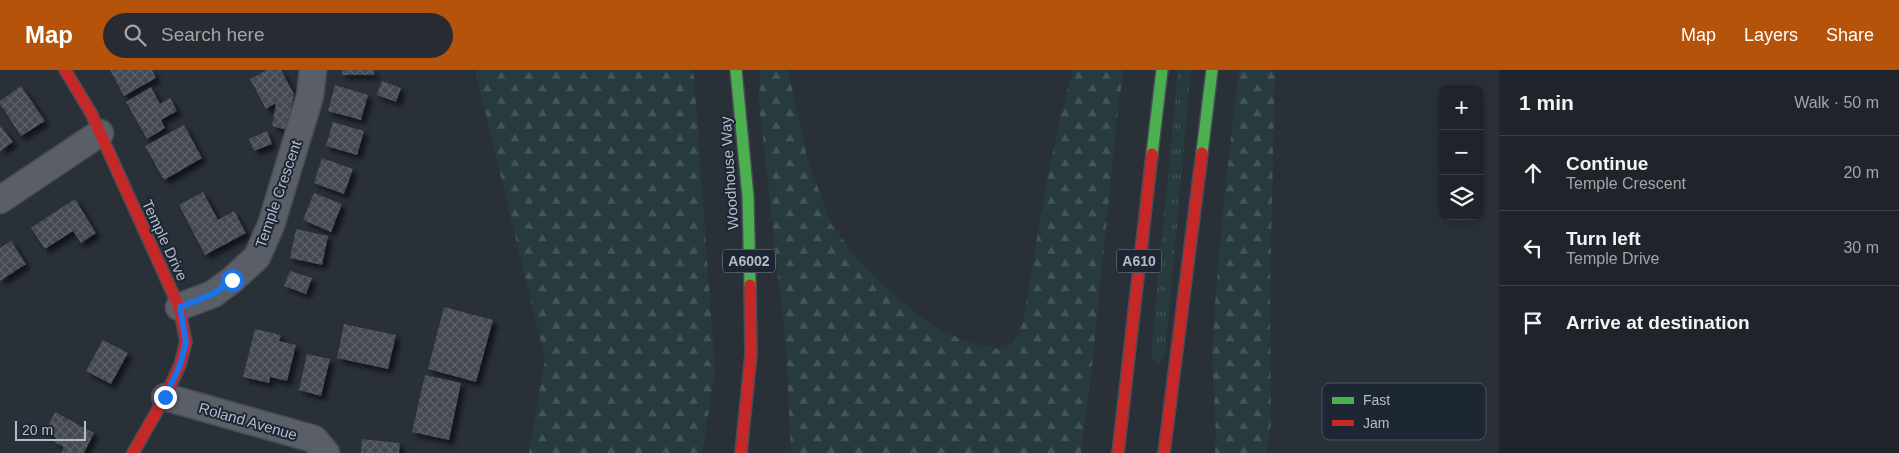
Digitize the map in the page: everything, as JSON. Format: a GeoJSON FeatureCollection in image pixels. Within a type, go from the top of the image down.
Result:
{"type":"FeatureCollection","features":[{"type":"Feature","properties":{"kind":"main road","name":"Temple Drive"},"geometry":{"type":"LineString","coordinates":[[65,70],[91,113],[180,307],[186,342],[180,365],[165,397],[133,453]]}},
{"type":"Feature","properties":{"kind":"main road","name":"Woodhouse Way"},"geometry":{"type":"LineString","coordinates":[[736,70],[748,197],[751,334],[751,354],[741,453]]}},
{"type":"Feature","properties":{"kind":"main road","name":"A610"},"geometry":{"type":"LineString","coordinates":[[1118,453],[1162,70]]}},
{"type":"Feature","properties":{"kind":"main road"},"geometry":{"type":"LineString","coordinates":[[1164,453],[1212,70]]}},
{"type":"Feature","properties":{"kind":"street","name":"Temple Crescent"},"geometry":{"type":"LineString","coordinates":[[180,307],[213,294],[232,280],[257,257],[271,225],[310,96],[314,70]]}},
{"type":"Feature","properties":{"kind":"street"},"geometry":{"type":"LineString","coordinates":[[0,200],[100,133]]}},
{"type":"Feature","properties":{"kind":"street","name":"Roland Avenue"},"geometry":{"type":"LineString","coordinates":[[165,397],[314,439],[326,453]]}},
{"type":"Feature","properties":{"kind":"green space"},"geometry":{"type":"Polygon","coordinates":[[[475,70],[692,70],[715,372],[702,453],[529,453],[545,359],[475,70]]]}},
{"type":"Feature","properties":{"kind":"green space"},"geometry":{"type":"Polygon","coordinates":[[[760,70],[788,70],[807,157],[831,224],[860,262],[898,299],[938,329],[971,343],[999,349],[1013,343],[1023,323],[1050,164],[1073,70],[1124,70],[1119,101],[1091,376],[1081,453],[791,453],[786,348],[759,103],[760,70]]]}},
{"type":"Feature","properties":{"kind":"green space"},"geometry":{"type":"Polygon","coordinates":[[[1178,70],[1191,70],[1165,356],[1158,364],[1152,359],[1152,342],[1178,70]]]}},
{"type":"Feature","properties":{"kind":"green space"},"geometry":{"type":"Polygon","coordinates":[[[1239,70],[1275,70],[1270,287],[1271,424],[1266,453],[1215,453],[1216,424],[1212,353],[1215,305],[1239,70]]]}},
{"type":"Feature","properties":{"kind":"building"},"geometry":{"type":"Polygon","coordinates":[[[110,70],[152,70],[156,78],[124,96],[110,70]]]}},
{"type":"Feature","properties":{"kind":"building"},"geometry":{"type":"Polygon","coordinates":[[[267,70],[281,70],[294,94],[287,130],[272,126],[276,103],[266,109],[250,79],[267,70]]]}},
{"type":"Feature","properties":{"kind":"building"},"geometry":{"type":"Polygon","coordinates":[[[342,70],[374,70],[374,75],[342,75],[342,70]]]}},
{"type":"Feature","properties":{"kind":"building"},"geometry":{"type":"Polygon","coordinates":[[[382,81],[401,88],[396,102],[377,95],[382,81]]]}},
{"type":"Feature","properties":{"kind":"building"},"geometry":{"type":"Polygon","coordinates":[[[335,85],[368,95],[361,120],[328,111],[335,85]]]}},
{"type":"Feature","properties":{"kind":"building"},"geometry":{"type":"Polygon","coordinates":[[[21,86],[45,121],[21,136],[0,104],[0,101],[21,86]]]}},
{"type":"Feature","properties":{"kind":"building"},"geometry":{"type":"Polygon","coordinates":[[[151,87],[160,104],[170,98],[177,111],[161,120],[165,128],[147,139],[126,102],[151,87]]]}},
{"type":"Feature","properties":{"kind":"building"},"geometry":{"type":"Polygon","coordinates":[[[333,122],[364,131],[357,155],[326,146],[333,122]]]}},
{"type":"Feature","properties":{"kind":"building"},"geometry":{"type":"Polygon","coordinates":[[[0,125],[13,142],[0,151],[0,125]]]}},
{"type":"Feature","properties":{"kind":"building"},"geometry":{"type":"Polygon","coordinates":[[[184,125],[202,158],[164,180],[145,146],[184,125]]]}},
{"type":"Feature","properties":{"kind":"building"},"geometry":{"type":"Polygon","coordinates":[[[267,131],[272,144],[254,151],[249,139],[267,131]]]}},
{"type":"Feature","properties":{"kind":"building"},"geometry":{"type":"Polygon","coordinates":[[[322,158],[353,169],[344,194],[314,183],[322,158]]]}},
{"type":"Feature","properties":{"kind":"building"},"geometry":{"type":"Polygon","coordinates":[[[203,192],[218,220],[234,211],[246,233],[205,255],[179,205],[203,192]]]}},
{"type":"Feature","properties":{"kind":"building"},"geometry":{"type":"Polygon","coordinates":[[[314,193],[342,204],[331,232],[303,220],[314,193]]]}},
{"type":"Feature","properties":{"kind":"building"},"geometry":{"type":"Polygon","coordinates":[[[75,199],[96,233],[81,243],[73,231],[45,249],[31,228],[75,199]]]}},
{"type":"Feature","properties":{"kind":"building"},"geometry":{"type":"Polygon","coordinates":[[[296,229],[328,236],[322,265],[290,258],[296,229]]]}},
{"type":"Feature","properties":{"kind":"building"},"geometry":{"type":"Polygon","coordinates":[[[11,241],[26,264],[0,281],[0,248],[11,241]]]}},
{"type":"Feature","properties":{"kind":"building"},"geometry":{"type":"Polygon","coordinates":[[[290,271],[312,278],[306,294],[284,286],[290,271]]]}},
{"type":"Feature","properties":{"kind":"building"},"geometry":{"type":"Polygon","coordinates":[[[444,307],[493,320],[476,382],[428,369],[444,307]]]}},
{"type":"Feature","properties":{"kind":"building"},"geometry":{"type":"Polygon","coordinates":[[[344,324],[396,335],[388,369],[337,358],[344,324]]]}},
{"type":"Feature","properties":{"kind":"building"},"geometry":{"type":"Polygon","coordinates":[[[255,329],[281,335],[279,341],[296,345],[287,381],[270,377],[269,383],[243,377],[255,329]]]}},
{"type":"Feature","properties":{"kind":"building"},"geometry":{"type":"Polygon","coordinates":[[[103,340],[128,353],[111,384],[86,371],[103,340]]]}},
{"type":"Feature","properties":{"kind":"building"},"geometry":{"type":"Polygon","coordinates":[[[307,354],[330,359],[321,396],[299,390],[307,354]]]}},
{"type":"Feature","properties":{"kind":"building"},"geometry":{"type":"Polygon","coordinates":[[[425,375],[461,383],[449,440],[412,432],[425,375]]]}},
{"type":"Feature","properties":{"kind":"building"},"geometry":{"type":"Polygon","coordinates":[[[55,412],[94,433],[84,453],[61,453],[64,447],[54,442],[56,438],[45,432],[55,412]]]}},
{"type":"Feature","properties":{"kind":"building"},"geometry":{"type":"Polygon","coordinates":[[[362,439],[400,443],[399,453],[361,453],[362,439]]]}},
{"type":"Feature","properties":{"kind":"traffic: fast"},"geometry":{"type":"LineString","coordinates":[[736,70],[748,197],[750,285]]}},
{"type":"Feature","properties":{"kind":"traffic: fast"},"geometry":{"type":"LineString","coordinates":[[1152,154],[1162,70]]}},
{"type":"Feature","properties":{"kind":"traffic: fast"},"geometry":{"type":"LineString","coordinates":[[1202,153],[1212,70]]}},
{"type":"Feature","properties":{"kind":"traffic: jam"},"geometry":{"type":"LineString","coordinates":[[65,70],[91,113],[179,307],[186,342],[180,365],[165,397],[133,453]]}},
{"type":"Feature","properties":{"kind":"traffic: jam"},"geometry":{"type":"LineString","coordinates":[[1164,453],[1202,153]]}},
{"type":"Feature","properties":{"kind":"traffic: jam"},"geometry":{"type":"LineString","coordinates":[[1118,453],[1152,154]]}},
{"type":"Feature","properties":{"kind":"traffic: jam"},"geometry":{"type":"LineString","coordinates":[[741,453],[751,354],[750,285]]}},
{"type":"Feature","properties":{"kind":"route"},"geometry":{"type":"LineString","coordinates":[[165,397],[180,365],[186,342],[180,307],[213,294],[232,280]]}}]}
